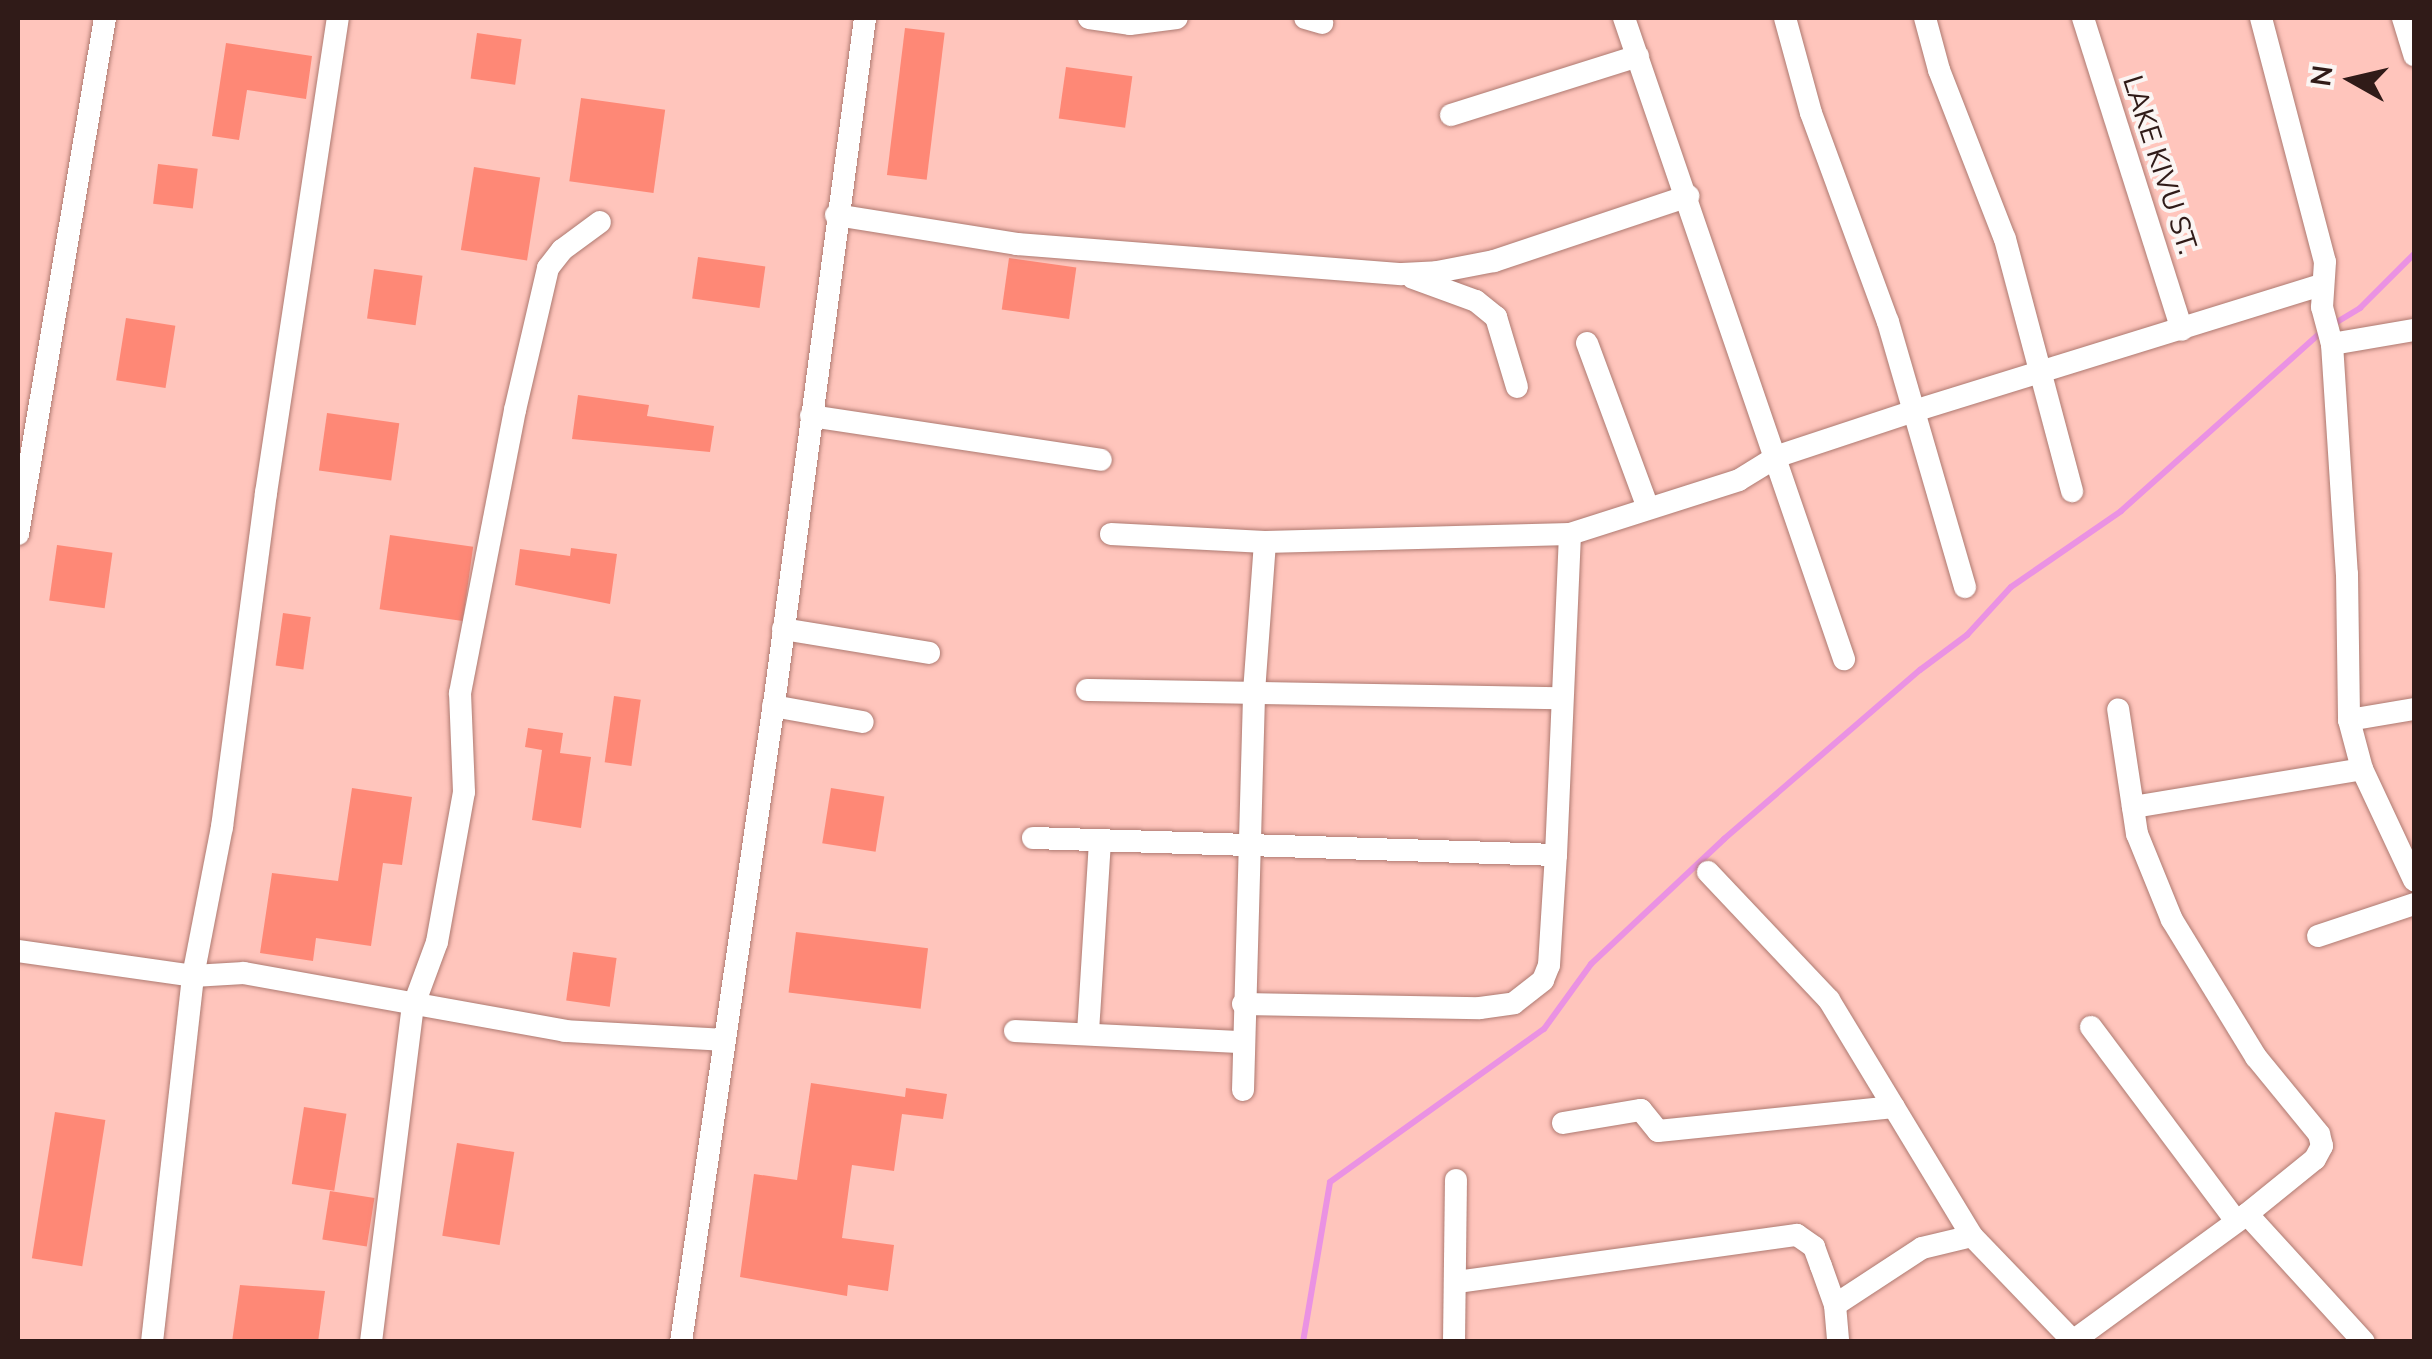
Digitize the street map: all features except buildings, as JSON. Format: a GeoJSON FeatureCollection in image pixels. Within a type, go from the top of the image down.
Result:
{"type":"FeatureCollection","features":[{"type":"Feature","properties":{"kind":"street"},"geometry":{"type":"LineString","coordinates":[[18,534],[105,18]]}},
{"type":"Feature","properties":{"kind":"street"},"geometry":{"type":"LineString","coordinates":[[152,1342],[193,976],[222,826],[266,494],[338,18]]}},
{"type":"Feature","properties":{"kind":"street"},"geometry":{"type":"LineString","coordinates":[[680,1342],[773,706],[865,18]]}},
{"type":"Feature","properties":{"kind":"street"},"geometry":{"type":"LineString","coordinates":[[1089,18],[1130,24],[1177,18]]}},
{"type":"Feature","properties":{"kind":"street"},"geometry":{"type":"LineString","coordinates":[[1624,18],[1778,456],[1844,659]]}},
{"type":"Feature","properties":{"kind":"street"},"geometry":{"type":"LineString","coordinates":[[1785,18],[1811,112],[1888,322],[1966,587]]}},
{"type":"Feature","properties":{"kind":"street"},"geometry":{"type":"LineString","coordinates":[[1925,18],[1940,70],[2004,239],[2072,491]]}},
{"type":"Feature","properties":{"kind":"street","name":"LAKE KIVU ST."},"geometry":{"type":"LineString","coordinates":[[2082,18],[2182,330]]}},
{"type":"Feature","properties":{"kind":"street"},"geometry":{"type":"LineString","coordinates":[[2261,18],[2325,262],[2322,296],[2331,339],[2346,574],[2349,720],[2362,768],[2414,880]]}},
{"type":"Feature","properties":{"kind":"street"},"geometry":{"type":"LineString","coordinates":[[2404,18],[2414,55]]}},
{"type":"Feature","properties":{"kind":"street"},"geometry":{"type":"LineString","coordinates":[[1450,115],[1638,56]]}},
{"type":"Feature","properties":{"kind":"street"},"geometry":{"type":"LineString","coordinates":[[836,215],[1017,244],[1402,274],[1494,261],[1688,196]]}},
{"type":"Feature","properties":{"kind":"street"},"geometry":{"type":"LineString","coordinates":[[371,1342],[413,1007],[437,942],[464,792],[460,693],[542,286],[553,259],[600,222]]}},
{"type":"Feature","properties":{"kind":"street"},"geometry":{"type":"LineString","coordinates":[[1402,274],[1476,301],[1496,317],[1517,387]]}},
{"type":"Feature","properties":{"kind":"street"},"geometry":{"type":"LineString","coordinates":[[1111,534],[1265,542],[1570,534],[1739,480],[1778,456],[1914,410],[2182,330],[2322,296]]}},
{"type":"Feature","properties":{"kind":"street"},"geometry":{"type":"LineString","coordinates":[[2331,339],[2414,330]]}},
{"type":"Feature","properties":{"kind":"street"},"geometry":{"type":"LineString","coordinates":[[1587,343],[1648,508]]}},
{"type":"Feature","properties":{"kind":"street"},"geometry":{"type":"LineString","coordinates":[[810,416],[1101,460]]}},
{"type":"Feature","properties":{"kind":"street"},"geometry":{"type":"LineString","coordinates":[[1243,1004],[1480,1008],[1514,1003],[1536,989],[1549,965],[1570,534]]}},
{"type":"Feature","properties":{"kind":"street"},"geometry":{"type":"LineString","coordinates":[[1243,1090],[1254,692],[1265,542]]}},
{"type":"Feature","properties":{"kind":"street"},"geometry":{"type":"LineString","coordinates":[[783,629],[929,653]]}},
{"type":"Feature","properties":{"kind":"street"},"geometry":{"type":"LineString","coordinates":[[1087,690],[1562,698]]}},
{"type":"Feature","properties":{"kind":"street"},"geometry":{"type":"LineString","coordinates":[[773,706],[863,722]]}},
{"type":"Feature","properties":{"kind":"street"},"geometry":{"type":"LineString","coordinates":[[1708,872],[1829,1000],[1972,1236],[2074,1341],[2315,1159],[2322,1146],[2319,1134],[2256,1057],[2172,920],[2137,834],[2118,709]]}},
{"type":"Feature","properties":{"kind":"street"},"geometry":{"type":"LineString","coordinates":[[2349,720],[2414,709]]}},
{"type":"Feature","properties":{"kind":"street"},"geometry":{"type":"LineString","coordinates":[[2133,807],[2362,768]]}},
{"type":"Feature","properties":{"kind":"street"},"geometry":{"type":"LineString","coordinates":[[1033,838],[1556,855]]}},
{"type":"Feature","properties":{"kind":"street"},"geometry":{"type":"LineString","coordinates":[[1088,1032],[1100,842]]}},
{"type":"Feature","properties":{"kind":"street"},"geometry":{"type":"LineString","coordinates":[[2318,936],[2414,904]]}},
{"type":"Feature","properties":{"kind":"street"},"geometry":{"type":"LineString","coordinates":[[18,951],[193,976],[244,973],[564,1032],[724,1040]]}},
{"type":"Feature","properties":{"kind":"street"},"geometry":{"type":"LineString","coordinates":[[2091,1026],[2241,1217],[2364,1342]]}},
{"type":"Feature","properties":{"kind":"street"},"geometry":{"type":"LineString","coordinates":[[1015,1031],[1243,1042]]}},
{"type":"Feature","properties":{"kind":"street"},"geometry":{"type":"LineString","coordinates":[[1562,1123],[1640,1110],[1658,1131],[1894,1107]]}},
{"type":"Feature","properties":{"kind":"street"},"geometry":{"type":"LineString","coordinates":[[1454,1342],[1456,1180]]}},
{"type":"Feature","properties":{"kind":"street"},"geometry":{"type":"LineString","coordinates":[[1457,1282],[1790,1234],[1814,1247],[1835,1305],[1838,1342]]}},
{"type":"Feature","properties":{"kind":"street"},"geometry":{"type":"LineString","coordinates":[[1835,1305],[1922,1248],[1972,1236]]}},
{"type":"Feature","properties":{"kind":"waterway"},"geometry":{"type":"LineString","coordinates":[[2332,325],[2360,308],[2414,254]]}},
{"type":"Feature","properties":{"kind":"waterway"},"geometry":{"type":"LineString","coordinates":[[1303,1342],[1330,1182],[1544,1029],[1591,964],[1724,839],[1920,670],[1967,635],[2011,587],[2121,511],[2322,331]]}}]}
